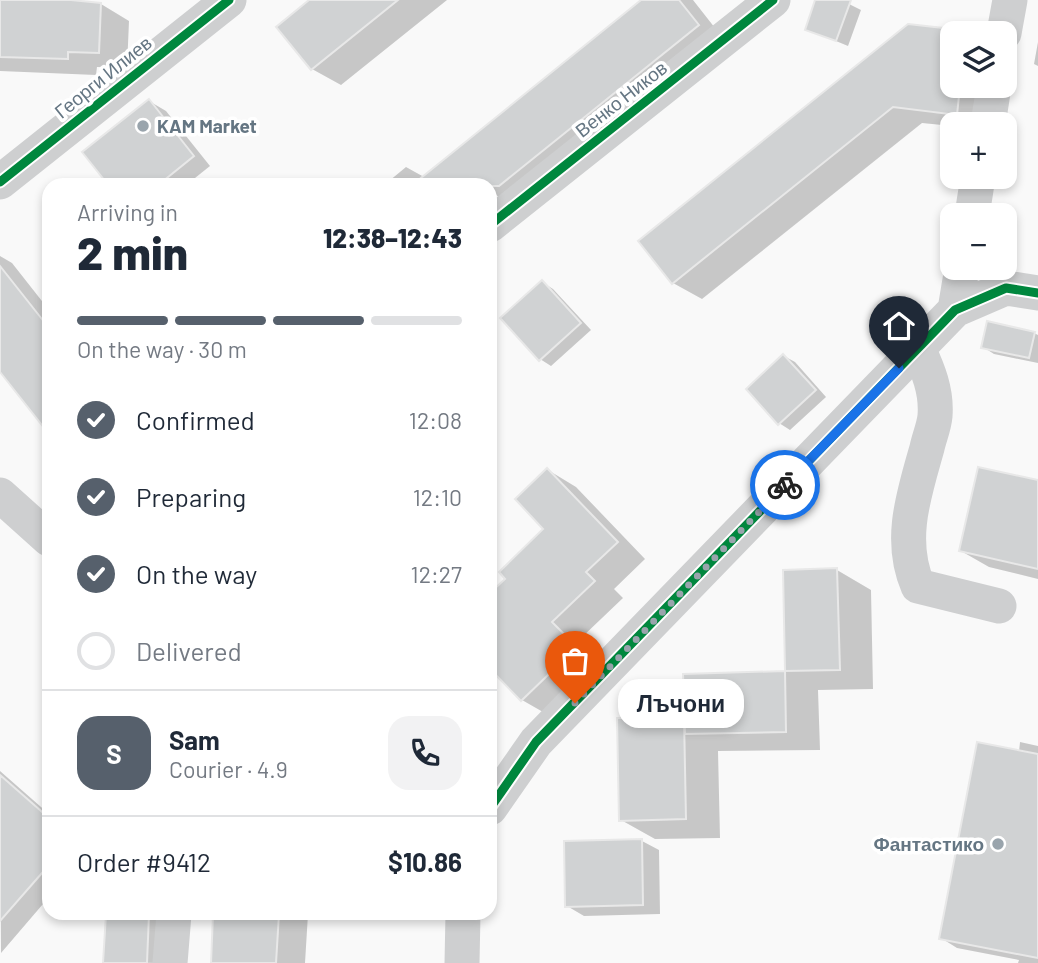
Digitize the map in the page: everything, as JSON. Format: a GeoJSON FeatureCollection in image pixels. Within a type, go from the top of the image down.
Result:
{"type":"FeatureCollection","features":[{"type":"Feature","properties":{"kind":"street","name":"Георги Илиев"},"geometry":{"type":"LineString","coordinates":[[0,181],[229,0]]}},
{"type":"Feature","properties":{"kind":"street","name":"Венко Ников"},"geometry":{"type":"LineString","coordinates":[[497,219],[773,0]]}},
{"type":"Feature","properties":{"kind":"street"},"geometry":{"type":"LineString","coordinates":[[1006,21],[1010,0]]}},
{"type":"Feature","properties":{"kind":"street"},"geometry":{"type":"LineString","coordinates":[[955,310],[960,280]]}},
{"type":"Feature","properties":{"kind":"street"},"geometry":{"type":"LineString","coordinates":[[497,798],[536,743],[955,310],[1006,288],[1038,293]]}},
{"type":"Feature","properties":{"kind":"street"},"geometry":{"type":"LineString","coordinates":[[918,348],[931,376],[935,417],[910,511],[910,568],[918,586],[999,606]]}},
{"type":"Feature","properties":{"kind":"street"},"geometry":{"type":"LineString","coordinates":[[0,495],[42,533]]}},
{"type":"Feature","properties":{"kind":"street"},"geometry":{"type":"LineString","coordinates":[[170,963],[174,920]]}},
{"type":"Feature","properties":{"kind":"street"},"geometry":{"type":"LineString","coordinates":[[462,963],[463,920]]}},
{"type":"Feature","properties":{"kind":"building"},"geometry":{"type":"Polygon","coordinates":[[[0,0],[71,0],[101,3],[99,53],[68,52],[68,59],[0,57],[0,0]]]}},
{"type":"Feature","properties":{"kind":"building"},"geometry":{"type":"Polygon","coordinates":[[[309,0],[398,0],[311,70],[276,27],[309,0]]]}},
{"type":"Feature","properties":{"kind":"building"},"geometry":{"type":"Polygon","coordinates":[[[641,0],[679,0],[699,25],[499,186],[497,178],[421,178],[641,0]]]}},
{"type":"Feature","properties":{"kind":"building"},"geometry":{"type":"Polygon","coordinates":[[[815,0],[851,0],[836,41],[805,30],[815,0]]]}},
{"type":"Feature","properties":{"kind":"building"},"geometry":{"type":"Polygon","coordinates":[[[908,24],[940,28],[940,98],[959,98],[957,112],[940,113],[893,107],[672,284],[638,241],[908,24]]]}},
{"type":"Feature","properties":{"kind":"building","name":"KAM Market"},"geometry":{"type":"Polygon","coordinates":[[[149,99],[194,156],[167,178],[103,178],[82,152],[149,99]]]}},
{"type":"Feature","properties":{"kind":"building"},"geometry":{"type":"Polygon","coordinates":[[[0,266],[42,319],[42,425],[0,372],[0,266]]]}},
{"type":"Feature","properties":{"kind":"building"},"geometry":{"type":"Polygon","coordinates":[[[542,280],[581,323],[539,361],[500,318],[542,280]]]}},
{"type":"Feature","properties":{"kind":"building"},"geometry":{"type":"Polygon","coordinates":[[[987,321],[1035,332],[1029,358],[981,348],[987,321]]]}},
{"type":"Feature","properties":{"kind":"building"},"geometry":{"type":"Polygon","coordinates":[[[783,354],[816,390],[778,425],[746,389],[783,354]]]}},
{"type":"Feature","properties":{"kind":"building"},"geometry":{"type":"Polygon","coordinates":[[[978,467],[1038,480],[1038,569],[959,551],[978,467]]]}},
{"type":"Feature","properties":{"kind":"building"},"geometry":{"type":"Polygon","coordinates":[[[547,468],[618,542],[586,572],[595,581],[552,622],[577,647],[521,701],[497,676],[497,586],[505,579],[499,572],[543,529],[515,499],[547,468]]]}},
{"type":"Feature","properties":{"kind":"building"},"geometry":{"type":"Polygon","coordinates":[[[837,568],[840,670],[785,671],[783,570],[837,568]]]}},
{"type":"Feature","properties":{"kind":"building"},"geometry":{"type":"Polygon","coordinates":[[[785,671],[786,732],[685,734],[683,674],[785,671]]]}},
{"type":"Feature","properties":{"kind":"building"},"geometry":{"type":"Polygon","coordinates":[[[684,717],[686,819],[619,821],[617,718],[684,717]]]}},
{"type":"Feature","properties":{"kind":"building","name":"Фантастико"},"geometry":{"type":"Polygon","coordinates":[[[977,742],[1038,754],[1038,958],[939,939],[977,742]]]}},
{"type":"Feature","properties":{"kind":"building"},"geometry":{"type":"Polygon","coordinates":[[[0,775],[42,812],[42,873],[0,921],[0,775]]]}},
{"type":"Feature","properties":{"kind":"building"},"geometry":{"type":"Polygon","coordinates":[[[642,839],[643,905],[565,907],[564,841],[642,839]]]}},
{"type":"Feature","properties":{"kind":"building"},"geometry":{"type":"Polygon","coordinates":[[[106,920],[149,920],[147,963],[103,963],[106,920]]]}},
{"type":"Feature","properties":{"kind":"building"},"geometry":{"type":"Polygon","coordinates":[[[213,920],[279,920],[276,963],[211,963],[213,920]]]}},
{"type":"Feature","properties":{"kind":"cycle path"},"geometry":{"type":"LineString","coordinates":[[0,182],[229,0]]}},
{"type":"Feature","properties":{"kind":"cycle path"},"geometry":{"type":"LineString","coordinates":[[497,219],[773,0]]}},
{"type":"Feature","properties":{"kind":"cycle path"},"geometry":{"type":"LineString","coordinates":[[497,798],[536,742],[955,310],[1006,288],[1038,293]]}},
{"type":"Feature","properties":{"kind":"way so far"},"geometry":{"type":"LineString","coordinates":[[575,703],[785,485]]}},
{"type":"Feature","properties":{"kind":"place","name":"KAM Market"},"geometry":{"type":"Point","coordinates":[143,126]}},
{"type":"Feature","properties":{"kind":"place","name":"Лъчони"},"geometry":{"type":"Point","coordinates":[575,703]}},
{"type":"Feature","properties":{"kind":"place","name":"Фантастико"},"geometry":{"type":"Point","coordinates":[998,844]}},
{"type":"Feature","properties":{"kind":"route"},"geometry":{"type":"LineString","coordinates":[[785,485],[899,368]]}}]}
